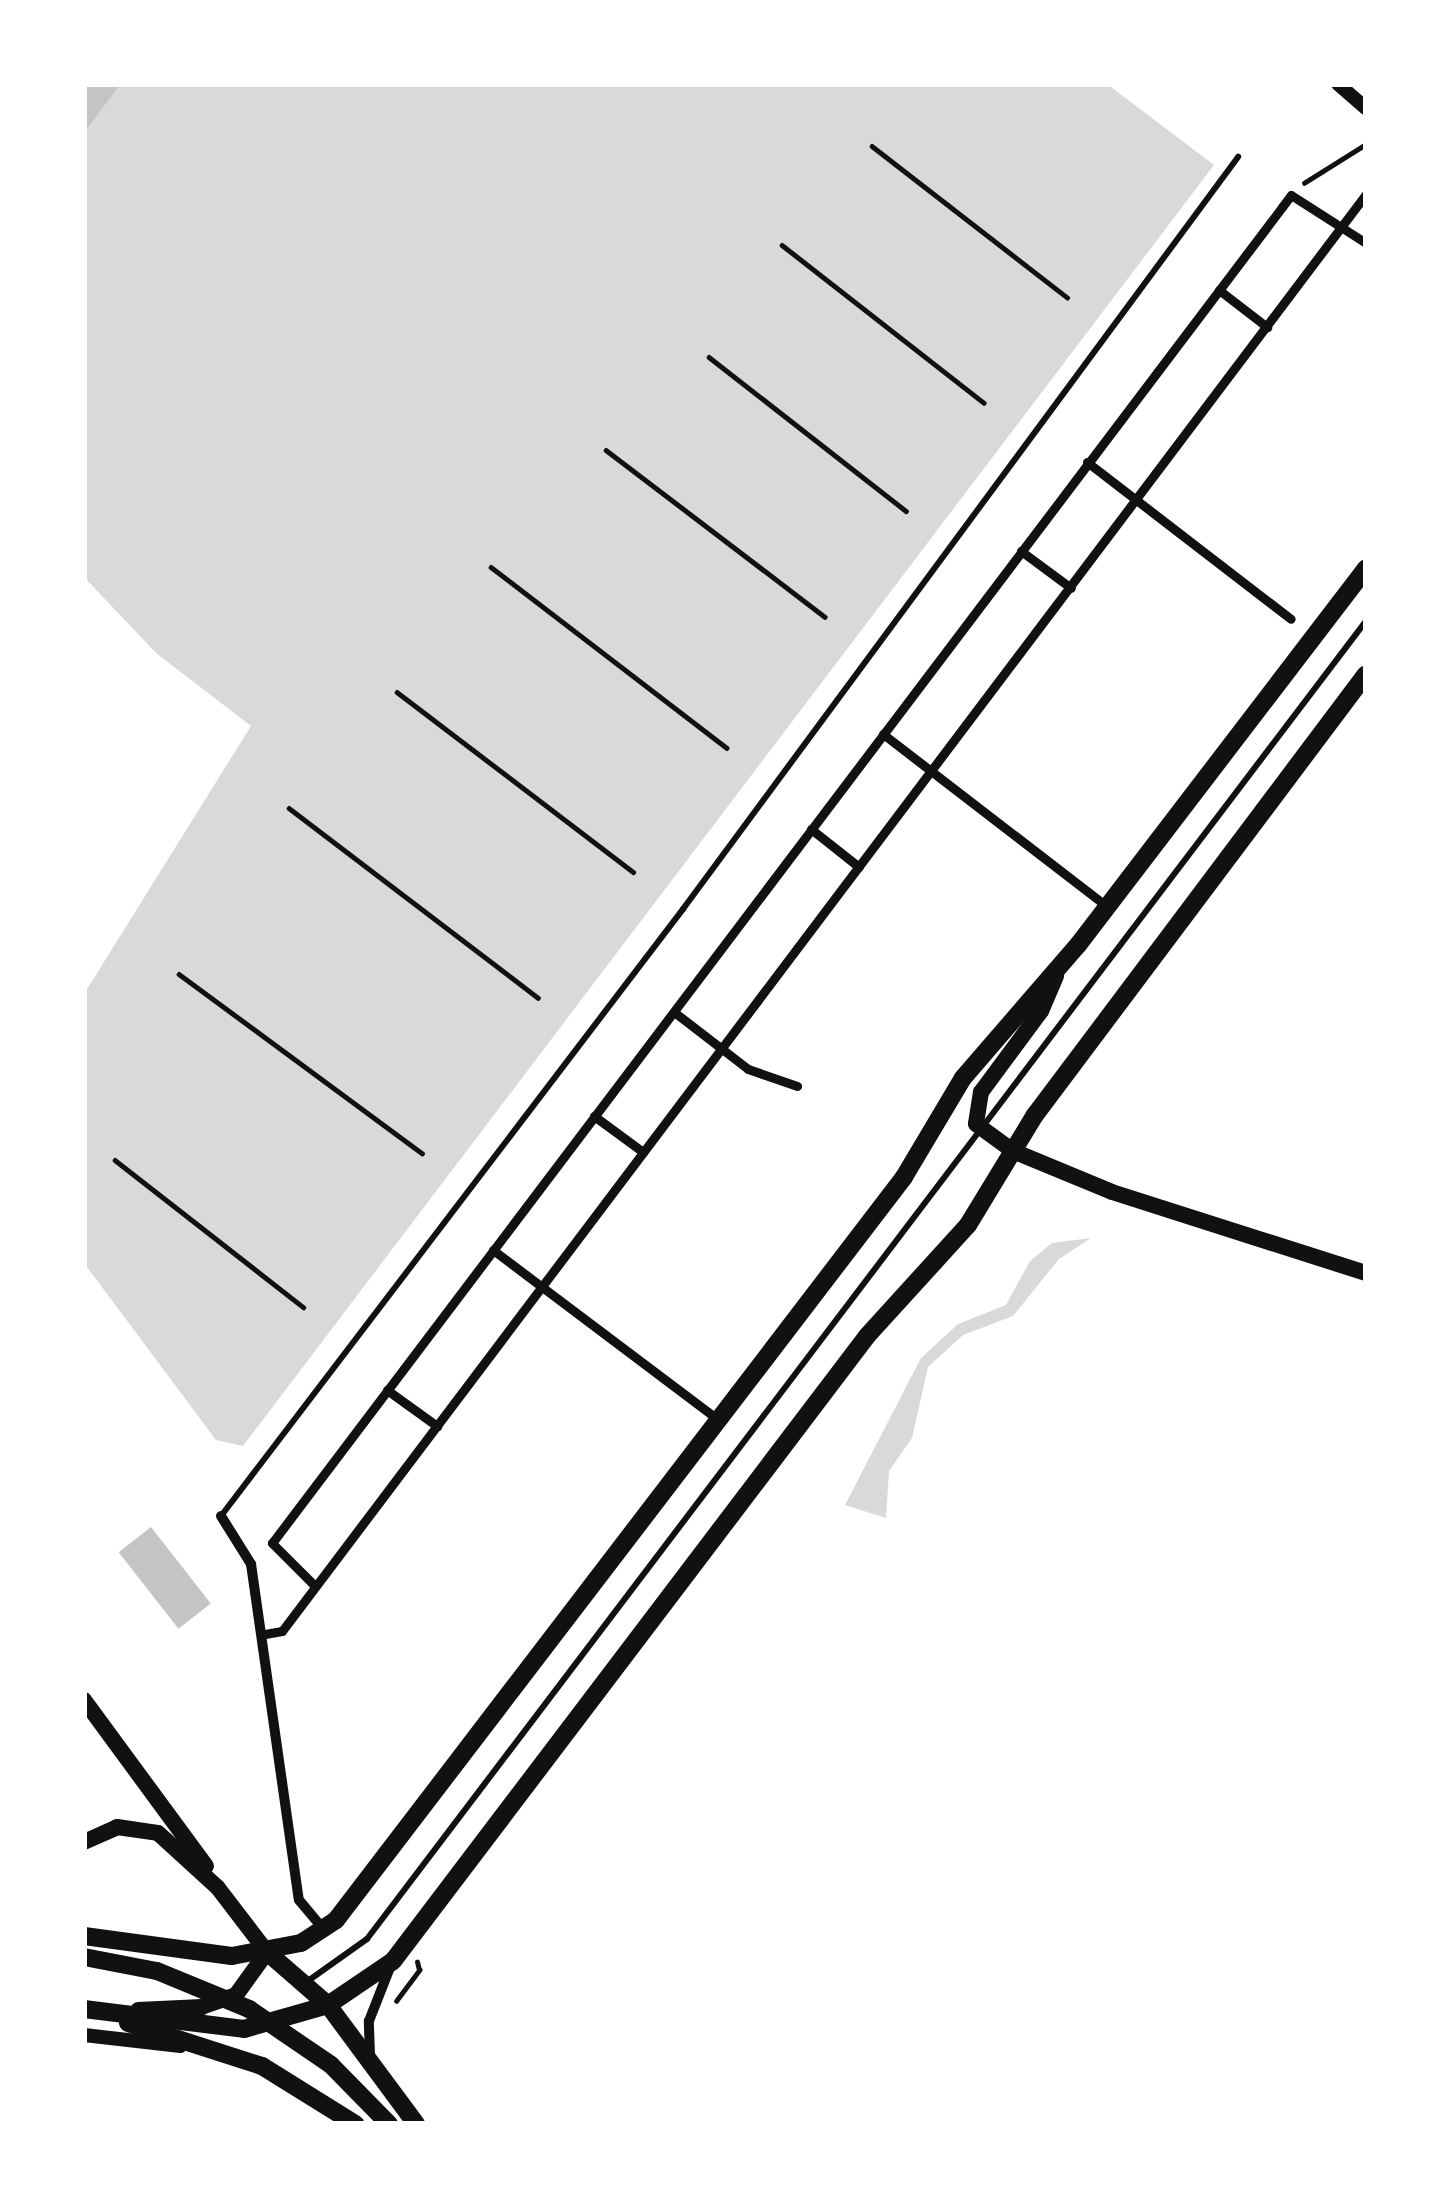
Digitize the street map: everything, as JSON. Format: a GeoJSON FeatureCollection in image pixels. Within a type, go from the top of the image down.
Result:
{"type":"FeatureCollection","features":[{"type":"Feature","properties":{"kind":"main road"},"geometry":{"type":"LineString","coordinates":[[84,1936],[202,1955],[267,1952],[323,1930],[912,1167],[963,1078],[1108,907],[1366,568]]}},
{"type":"Feature","properties":{"kind":"main road"},"geometry":{"type":"LineString","coordinates":[[88,2014],[244,2029],[328,2005],[393,1961],[867,1336],[968,1225],[1013,1151],[1366,674]]}},
{"type":"Feature","properties":{"kind":"main road"},"geometry":{"type":"LineString","coordinates":[[1060,967],[1041,1011],[974,1106],[982,1128],[1013,1151],[1112,1192],[1366,1273]]}},
{"type":"Feature","properties":{"kind":"main road"},"geometry":{"type":"LineString","coordinates":[[84,1700],[267,1952],[328,2005],[416,2124]]}},
{"type":"Feature","properties":{"kind":"main road"},"geometry":{"type":"LineString","coordinates":[[84,1842],[138,1826],[158,1833],[218,1888]]}},
{"type":"Feature","properties":{"kind":"main road"},"geometry":{"type":"LineString","coordinates":[[88,2014],[221,2001],[246,1985],[267,1952]]}},
{"type":"Feature","properties":{"kind":"main road"},"geometry":{"type":"LineString","coordinates":[[84,1957],[157,1971],[249,2009],[331,2066],[389,2124]]}},
{"type":"Feature","properties":{"kind":"main road"},"geometry":{"type":"LineString","coordinates":[[88,2014],[271,2071],[355,2124]]}},
{"type":"Feature","properties":{"kind":"street"},"geometry":{"type":"LineString","coordinates":[[1338,84],[1366,108]]}},
{"type":"Feature","properties":{"kind":"street"},"geometry":{"type":"LineString","coordinates":[[265,1634],[282,1631],[1366,194]]}},
{"type":"Feature","properties":{"kind":"street"},"geometry":{"type":"LineString","coordinates":[[315,1586],[272,1544],[1291,195],[1366,243]]}},
{"type":"Feature","properties":{"kind":"street"},"geometry":{"type":"LineString","coordinates":[[1219,290],[1267,327]]}},
{"type":"Feature","properties":{"kind":"street"},"geometry":{"type":"LineString","coordinates":[[1088,462],[1291,619]]}},
{"type":"Feature","properties":{"kind":"street"},"geometry":{"type":"LineString","coordinates":[[1021,551],[1071,588]]}},
{"type":"Feature","properties":{"kind":"street"},"geometry":{"type":"LineString","coordinates":[[883,734],[1108,907]]}},
{"type":"Feature","properties":{"kind":"street"},"geometry":{"type":"LineString","coordinates":[[811,829],[859,866]]}},
{"type":"Feature","properties":{"kind":"street"},"geometry":{"type":"LineString","coordinates":[[674,1012],[748,1069],[797,1086]]}},
{"type":"Feature","properties":{"kind":"street"},"geometry":{"type":"LineString","coordinates":[[594,1116],[643,1152]]}},
{"type":"Feature","properties":{"kind":"street"},"geometry":{"type":"LineString","coordinates":[[493,1250],[720,1421]]}},
{"type":"Feature","properties":{"kind":"street"},"geometry":{"type":"LineString","coordinates":[[387,1390],[437,1426]]}},
{"type":"Feature","properties":{"kind":"street"},"geometry":{"type":"LineString","coordinates":[[220,1516],[251,1564],[265,1634],[299,1900],[323,1930]]}},
{"type":"Feature","properties":{"kind":"street"},"geometry":{"type":"LineString","coordinates":[[370,2059],[369,2021],[393,1961]]}},
{"type":"Feature","properties":{"kind":"street"},"geometry":{"type":"LineString","coordinates":[[84,2035],[196,2048]]}},
{"type":"Feature","properties":{"kind":"lane"},"geometry":{"type":"LineString","coordinates":[[220,1516],[683,909],[1238,158]]}},
{"type":"Feature","properties":{"kind":"lane"},"geometry":{"type":"LineString","coordinates":[[304,1984],[367,1939],[1366,621]]}},
{"type":"Feature","properties":{"kind":"path"},"geometry":{"type":"LineString","coordinates":[[1291,195],[1366,144]]}},
{"type":"Feature","properties":{"kind":"path"},"geometry":{"type":"LineString","coordinates":[[872,146],[1067,298]]}},
{"type":"Feature","properties":{"kind":"path"},"geometry":{"type":"LineString","coordinates":[[782,245],[984,403]]}},
{"type":"Feature","properties":{"kind":"path"},"geometry":{"type":"LineString","coordinates":[[709,357],[906,511]]}},
{"type":"Feature","properties":{"kind":"path"},"geometry":{"type":"LineString","coordinates":[[606,450],[826,617]]}},
{"type":"Feature","properties":{"kind":"path"},"geometry":{"type":"LineString","coordinates":[[491,567],[727,748]]}},
{"type":"Feature","properties":{"kind":"path"},"geometry":{"type":"LineString","coordinates":[[397,692],[633,872]]}},
{"type":"Feature","properties":{"kind":"path"},"geometry":{"type":"LineString","coordinates":[[289,808],[538,998]]}},
{"type":"Feature","properties":{"kind":"path"},"geometry":{"type":"LineString","coordinates":[[179,974],[422,1153]]}},
{"type":"Feature","properties":{"kind":"path"},"geometry":{"type":"LineString","coordinates":[[115,1160],[303,1306]]}},
{"type":"Feature","properties":{"kind":"shaded area"},"geometry":{"type":"Polygon","coordinates":[[[121,84],[1107,84],[1214,165],[243,1446],[216,1440],[84,1263],[84,994],[251,726],[156,653],[84,577],[84,133],[121,84]]]}},
{"type":"Feature","properties":{"kind":"shaded area"},"geometry":{"type":"Polygon","coordinates":[[[1091,1238],[1059,1259],[1013,1316],[963,1335],[928,1367],[912,1438],[889,1471],[886,1518],[845,1505],[921,1358],[958,1324],[1006,1305],[1030,1261],[1052,1243],[1091,1238]]]}},
{"type":"Feature","properties":{"kind":"building"},"geometry":{"type":"Polygon","coordinates":[[[84,84],[121,84],[84,133],[84,84]]]}},
{"type":"Feature","properties":{"kind":"building"},"geometry":{"type":"Polygon","coordinates":[[[151,1527],[211,1603],[178,1629],[119,1552],[151,1527]]]}}]}
